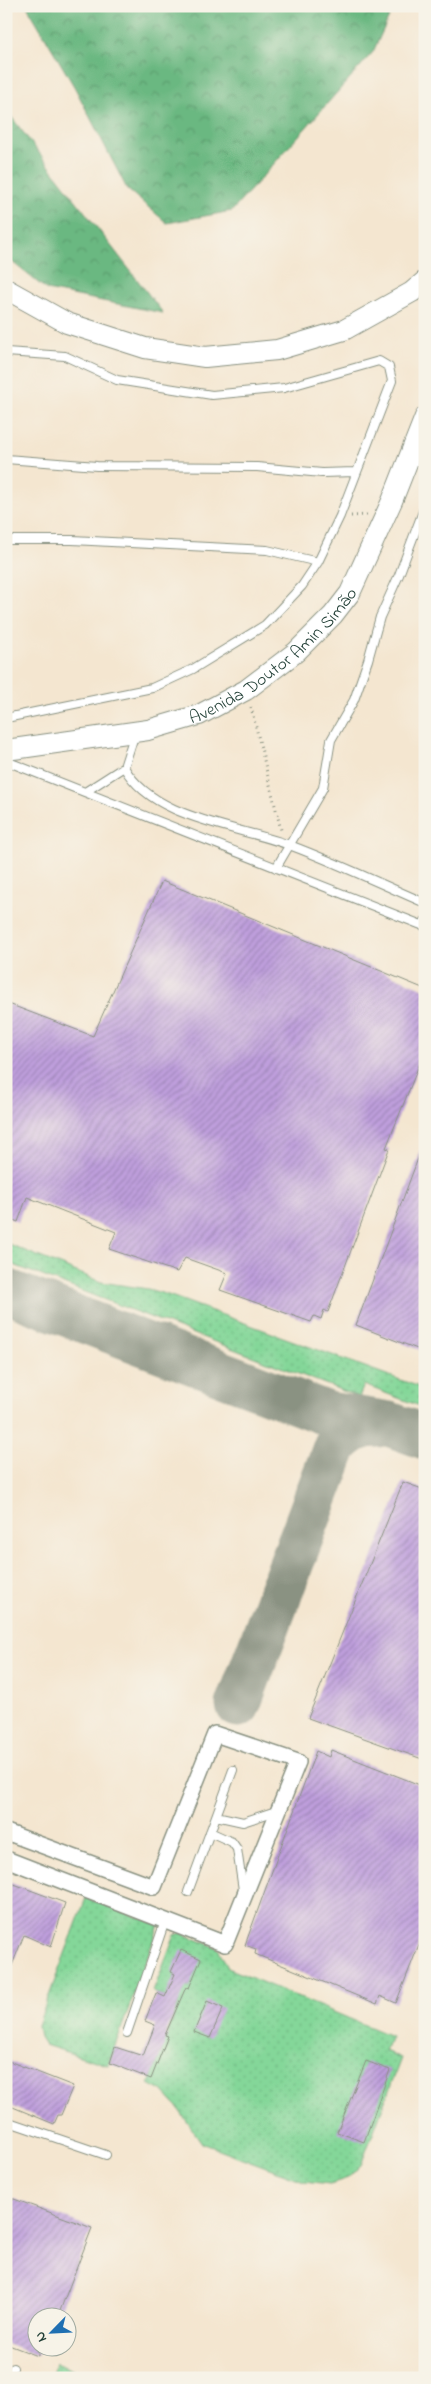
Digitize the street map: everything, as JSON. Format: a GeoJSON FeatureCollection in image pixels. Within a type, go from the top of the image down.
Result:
{"type":"FeatureCollection","features":[{"type":"Feature","properties":{"kind":"street"},"geometry":{"type":"LineString","coordinates":[[6,289],[67,323],[145,348],[205,357],[277,350],[344,330],[412,292],[425,281]]}},
{"type":"Feature","properties":{"kind":"street","name":"Avenida Doutor Amin Simão"},"geometry":{"type":"LineString","coordinates":[[6,750],[148,730],[199,715],[246,690],[296,652],[333,615],[350,593],[392,501],[425,417]]}},
{"type":"Feature","properties":{"kind":"street"},"geometry":{"type":"LineString","coordinates":[[6,1832],[154,1887],[215,1734],[298,1762],[225,1944],[6,1860]]}},
{"type":"Feature","properties":{"kind":"lane"},"geometry":{"type":"LineString","coordinates":[[6,352],[65,356],[117,380],[212,395],[284,388],[379,361],[389,367],[392,381],[355,472],[340,516],[318,562],[302,586],[265,625],[193,669],[152,688],[6,718]]}},
{"type":"Feature","properties":{"kind":"lane"},"geometry":{"type":"LineString","coordinates":[[6,459],[97,466],[256,467],[322,473],[355,472]]}},
{"type":"Feature","properties":{"kind":"lane"},"geometry":{"type":"LineString","coordinates":[[276,868],[323,788],[331,740],[354,700],[380,617],[399,575],[425,506]]}},
{"type":"Feature","properties":{"kind":"lane"},"geometry":{"type":"LineString","coordinates":[[6,540],[72,540],[267,550],[318,562]]}},
{"type":"Feature","properties":{"kind":"lane"},"geometry":{"type":"LineString","coordinates":[[85,792],[124,767],[135,732]]}},
{"type":"Feature","properties":{"kind":"lane"},"geometry":{"type":"LineString","coordinates":[[6,761],[424,926],[425,921]]}},
{"type":"Feature","properties":{"kind":"lane"},"geometry":{"type":"LineString","coordinates":[[124,767],[130,778],[150,797],[207,822],[289,845],[425,903]]}},
{"type":"Feature","properties":{"kind":"lane"},"geometry":{"type":"LineString","coordinates":[[188,1892],[233,1770]]}},
{"type":"Feature","properties":{"kind":"lane"},"geometry":{"type":"LineString","coordinates":[[216,1816],[243,1822],[279,1810]]}},
{"type":"Feature","properties":{"kind":"lane"},"geometry":{"type":"LineString","coordinates":[[210,1832],[232,1842],[237,1849],[244,1896]]}},
{"type":"Feature","properties":{"kind":"lane"},"geometry":{"type":"LineString","coordinates":[[127,2033],[165,1920]]}},
{"type":"Feature","properties":{"kind":"lane"},"geometry":{"type":"LineString","coordinates":[[6,2121],[106,2155]]}},
{"type":"Feature","properties":{"kind":"lane"},"geometry":{"type":"LineString","coordinates":[[10,2378],[13,2368]]}},
{"type":"Feature","properties":{"kind":"path"},"geometry":{"type":"LineString","coordinates":[[246,690],[278,819],[289,845]]}},
{"type":"Feature","properties":{"kind":"green space"},"geometry":{"type":"Polygon","coordinates":[[[27,6],[394,6],[373,52],[232,211],[167,223],[127,189],[75,88],[27,6]]]}},
{"type":"Feature","properties":{"kind":"green space"},"geometry":{"type":"Polygon","coordinates":[[[6,110],[163,313],[47,290],[6,257],[6,110]]]}},
{"type":"Feature","properties":{"kind":"green space"},"geometry":{"type":"Polygon","coordinates":[[[6,1243],[101,1282],[148,1289],[168,1295],[425,1389],[425,1408],[364,1385],[359,1397],[6,1262],[6,1243]]]}},
{"type":"Feature","properties":{"kind":"green space"},"geometry":{"type":"Polygon","coordinates":[[[86,1898],[159,1925],[108,2065],[45,2045],[40,2037],[38,2025],[86,1898]]]}},
{"type":"Feature","properties":{"kind":"green space"},"geometry":{"type":"Polygon","coordinates":[[[181,1933],[218,1948],[228,1968],[391,2036],[385,2051],[401,2058],[361,2165],[348,2178],[330,2184],[304,2181],[202,2143],[177,2107],[162,2091],[149,2084],[179,2003],[153,1992],[175,1935],[181,1933]]]}},
{"type":"Feature","properties":{"kind":"green space"},"geometry":{"type":"Polygon","coordinates":[[[55,2363],[93,2378],[51,2378],[55,2363]]]}},
{"type":"Feature","properties":{"kind":"building"},"geometry":{"type":"Polygon","coordinates":[[[162,881],[425,989],[425,1050],[386,1148],[389,1149],[328,1312],[324,1310],[321,1319],[314,1316],[311,1322],[220,1290],[227,1273],[185,1258],[177,1272],[109,1249],[116,1232],[27,1197],[18,1222],[6,1217],[6,1003],[93,1036],[162,881]]]}},
{"type":"Feature","properties":{"kind":"building"},"geometry":{"type":"Polygon","coordinates":[[[423,1145],[425,1145],[425,1352],[356,1325],[423,1145]]]}},
{"type":"Feature","properties":{"kind":"building"},"geometry":{"type":"Polygon","coordinates":[[[403,1482],[425,1490],[425,1760],[308,1718],[403,1482]]]}},
{"type":"Feature","properties":{"kind":"building"},"geometry":{"type":"Polygon","coordinates":[[[331,1750],[425,1787],[425,1929],[396,2003],[380,1996],[377,2004],[255,1954],[256,1949],[245,1945],[316,1751],[329,1757],[331,1750]]]}},
{"type":"Feature","properties":{"kind":"building"},"geometry":{"type":"Polygon","coordinates":[[[6,1881],[65,1903],[51,1947],[24,1935],[7,1978],[6,1881]]]}},
{"type":"Feature","properties":{"kind":"building"},"geometry":{"type":"Polygon","coordinates":[[[181,1950],[201,1959],[189,1988],[186,1987],[165,2035],[168,2036],[151,2079],[110,2063],[115,2047],[143,2056],[155,2025],[145,2021],[156,1993],[165,1997],[175,1974],[171,1972],[181,1950]]]}},
{"type":"Feature","properties":{"kind":"building"},"geometry":{"type":"Polygon","coordinates":[[[207,2001],[223,2008],[210,2038],[194,2032],[207,2001]]]}},
{"type":"Feature","properties":{"kind":"building"},"geometry":{"type":"Polygon","coordinates":[[[6,2060],[73,2086],[61,2115],[58,2115],[54,2124],[8,2105],[11,2098],[6,2097],[6,2060]]]}},
{"type":"Feature","properties":{"kind":"building"},"geometry":{"type":"Polygon","coordinates":[[[366,2061],[390,2070],[364,2142],[337,2132],[366,2061]]]}},
{"type":"Feature","properties":{"kind":"building"},"geometry":{"type":"Polygon","coordinates":[[[6,2196],[92,2228],[62,2306],[28,2306],[28,2352],[6,2344],[6,2196]]]}},
{"type":"Feature","properties":{"kind":"taxiway"},"geometry":{"type":"LineString","coordinates":[[6,1291],[328,1414],[389,1424],[425,1437]]}},
{"type":"Feature","properties":{"kind":"taxiway"},"geometry":{"type":"LineString","coordinates":[[238,1705],[336,1445],[355,1430],[366,1426],[378,1425]]}}]}
